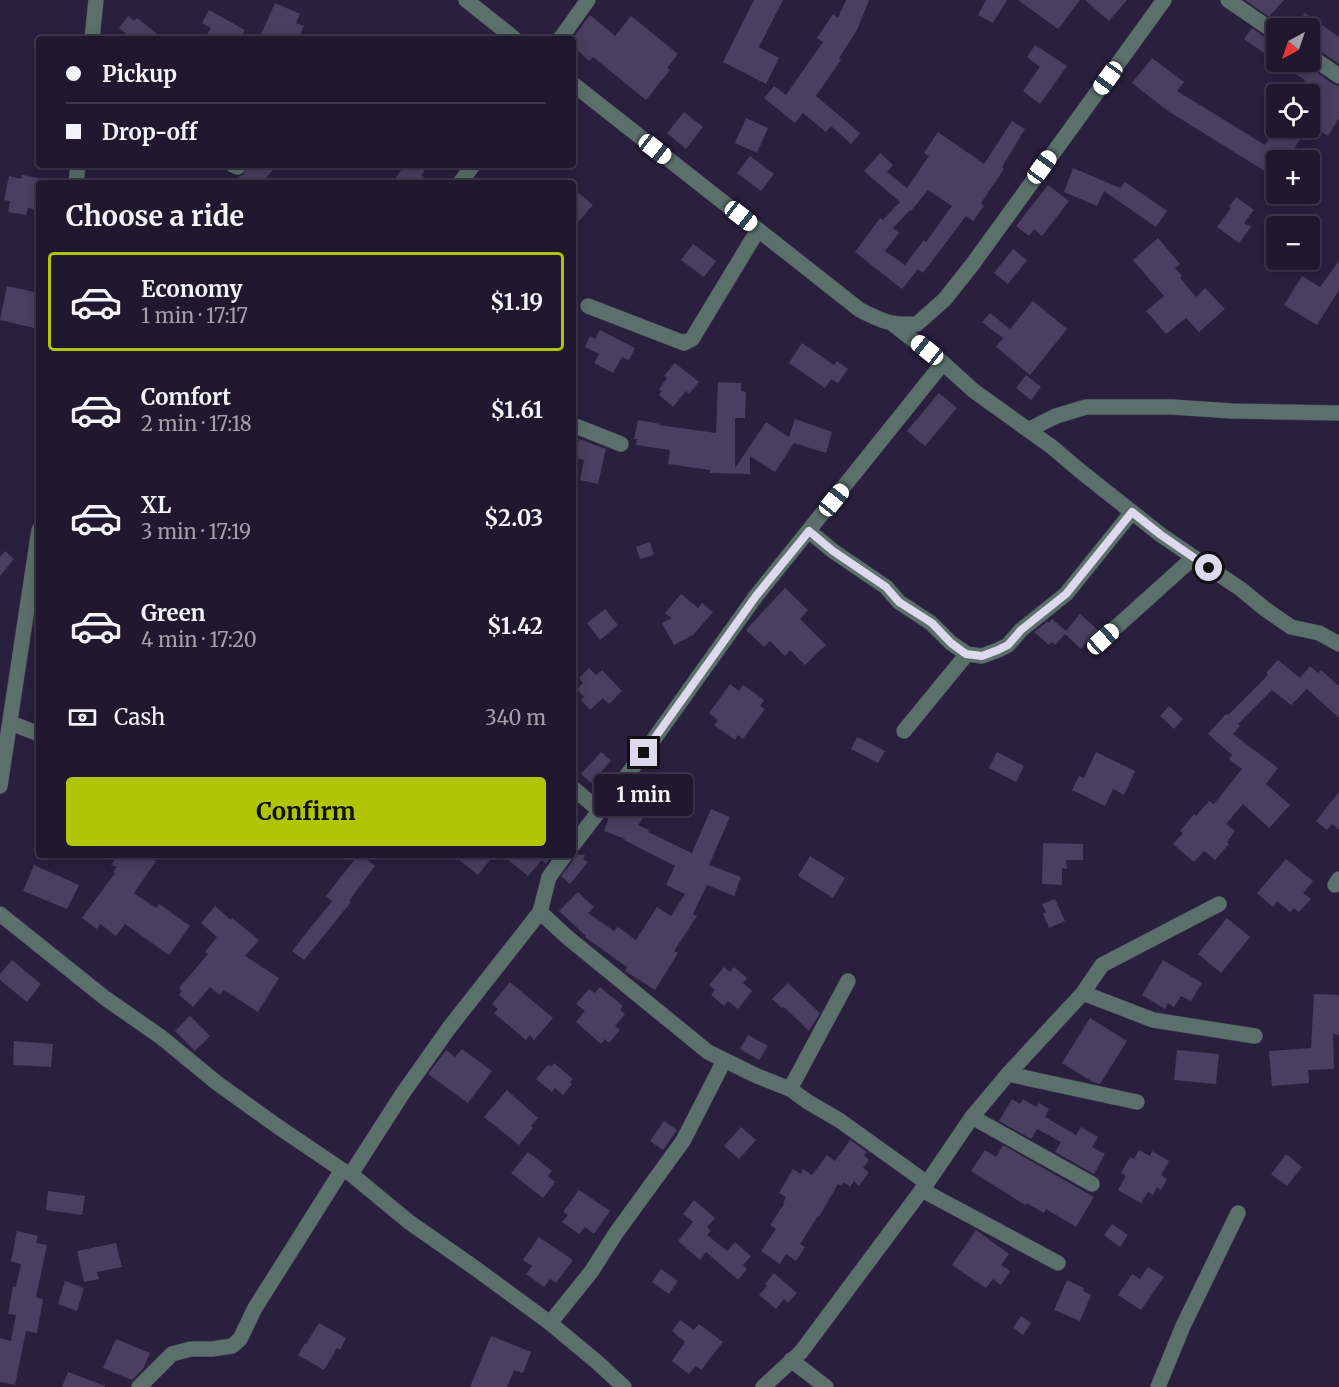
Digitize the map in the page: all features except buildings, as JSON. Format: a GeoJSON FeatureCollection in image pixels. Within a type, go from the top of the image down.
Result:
{"type":"FeatureCollection","features":[{"type":"Feature","properties":{"kind":"street"},"geometry":{"type":"LineString","coordinates":[[92,36],[96,0]]}},
{"type":"Feature","properties":{"kind":"street"},"geometry":{"type":"LineString","coordinates":[[466,0],[511,36]]}},
{"type":"Feature","properties":{"kind":"street"},"geometry":{"type":"LineString","coordinates":[[562,36],[588,0]]}},
{"type":"Feature","properties":{"kind":"street"},"geometry":{"type":"LineString","coordinates":[[1228,0],[1266,26]]}},
{"type":"Feature","properties":{"kind":"street"},"geometry":{"type":"LineString","coordinates":[[576,86],[860,310],[894,324],[917,324],[945,298],[972,265],[1159,2]]}},
{"type":"Feature","properties":{"kind":"street"},"geometry":{"type":"LineString","coordinates":[[1320,63],[1339,76]]}},
{"type":"Feature","properties":{"kind":"street"},"geometry":{"type":"LineString","coordinates":[[588,306],[684,343],[688,342],[692,339],[758,230]]}},
{"type":"Feature","properties":{"kind":"street"},"geometry":{"type":"LineString","coordinates":[[894,324],[974,391],[1052,447],[1154,530],[1242,590],[1291,627],[1319,633],[1339,644]]}},
{"type":"Feature","properties":{"kind":"street"},"geometry":{"type":"LineString","coordinates":[[576,841],[644,753],[756,596],[943,363]]}},
{"type":"Feature","properties":{"kind":"street"},"geometry":{"type":"LineString","coordinates":[[1028,430],[1056,416],[1086,407],[1172,407],[1278,413],[1339,413]]}},
{"type":"Feature","properties":{"kind":"street"},"geometry":{"type":"LineString","coordinates":[[576,426],[621,444]]}},
{"type":"Feature","properties":{"kind":"street"},"geometry":{"type":"LineString","coordinates":[[809,531],[833,551],[886,587],[899,602],[932,623],[951,643],[966,654],[982,656],[1008,645],[1021,630],[1066,594],[1132,512]]}},
{"type":"Feature","properties":{"kind":"street"},"geometry":{"type":"LineString","coordinates":[[1,776],[36,550]]}},
{"type":"Feature","properties":{"kind":"street"},"geometry":{"type":"LineString","coordinates":[[1103,639],[1193,558]]}},
{"type":"Feature","properties":{"kind":"street"},"geometry":{"type":"LineString","coordinates":[[904,731],[966,654]]}},
{"type":"Feature","properties":{"kind":"street"},"geometry":{"type":"LineString","coordinates":[[10,723],[36,733]]}},
{"type":"Feature","properties":{"kind":"street"},"geometry":{"type":"LineString","coordinates":[[576,791],[600,811]]}},
{"type":"Feature","properties":{"kind":"street"},"geometry":{"type":"LineString","coordinates":[[140,1387],[172,1354],[191,1349],[232,1346],[240,1339],[255,1308],[347,1172],[449,1028],[540,912],[549,876],[563,858]]}},
{"type":"Feature","properties":{"kind":"street"},"geometry":{"type":"LineString","coordinates":[[763,1387],[801,1352],[925,1186],[972,1117],[1008,1074],[1083,993],[1102,965],[1219,904]]}},
{"type":"Feature","properties":{"kind":"street"},"geometry":{"type":"LineString","coordinates":[[540,912],[567,937],[708,1052],[790,1089],[839,1120],[925,1186],[1058,1263]]}},
{"type":"Feature","properties":{"kind":"street"},"geometry":{"type":"LineString","coordinates":[[0,914],[217,1083],[347,1172],[409,1222],[550,1323],[624,1387]]}},
{"type":"Feature","properties":{"kind":"street"},"geometry":{"type":"LineString","coordinates":[[790,1089],[848,981]]}},
{"type":"Feature","properties":{"kind":"street"},"geometry":{"type":"LineString","coordinates":[[1083,993],[1152,1020],[1255,1036]]}},
{"type":"Feature","properties":{"kind":"street"},"geometry":{"type":"LineString","coordinates":[[550,1323],[591,1272],[616,1233],[683,1141],[724,1061]]}},
{"type":"Feature","properties":{"kind":"street"},"geometry":{"type":"LineString","coordinates":[[1008,1074],[1137,1102]]}},
{"type":"Feature","properties":{"kind":"street"},"geometry":{"type":"LineString","coordinates":[[972,1117],[1092,1184]]}},
{"type":"Feature","properties":{"kind":"street"},"geometry":{"type":"LineString","coordinates":[[1158,1387],[1183,1326],[1238,1213]]}},
{"type":"Feature","properties":{"kind":"street"},"geometry":{"type":"LineString","coordinates":[[791,1360],[826,1387]]}},
{"type":"Feature","properties":{"kind":"route"},"geometry":{"type":"LineString","coordinates":[[644,753],[756,596],[809,531],[833,551],[874,577],[899,602],[932,623],[951,643],[966,654],[982,656],[1008,645],[1021,630],[1066,594],[1132,512],[1209,568]]}}]}
